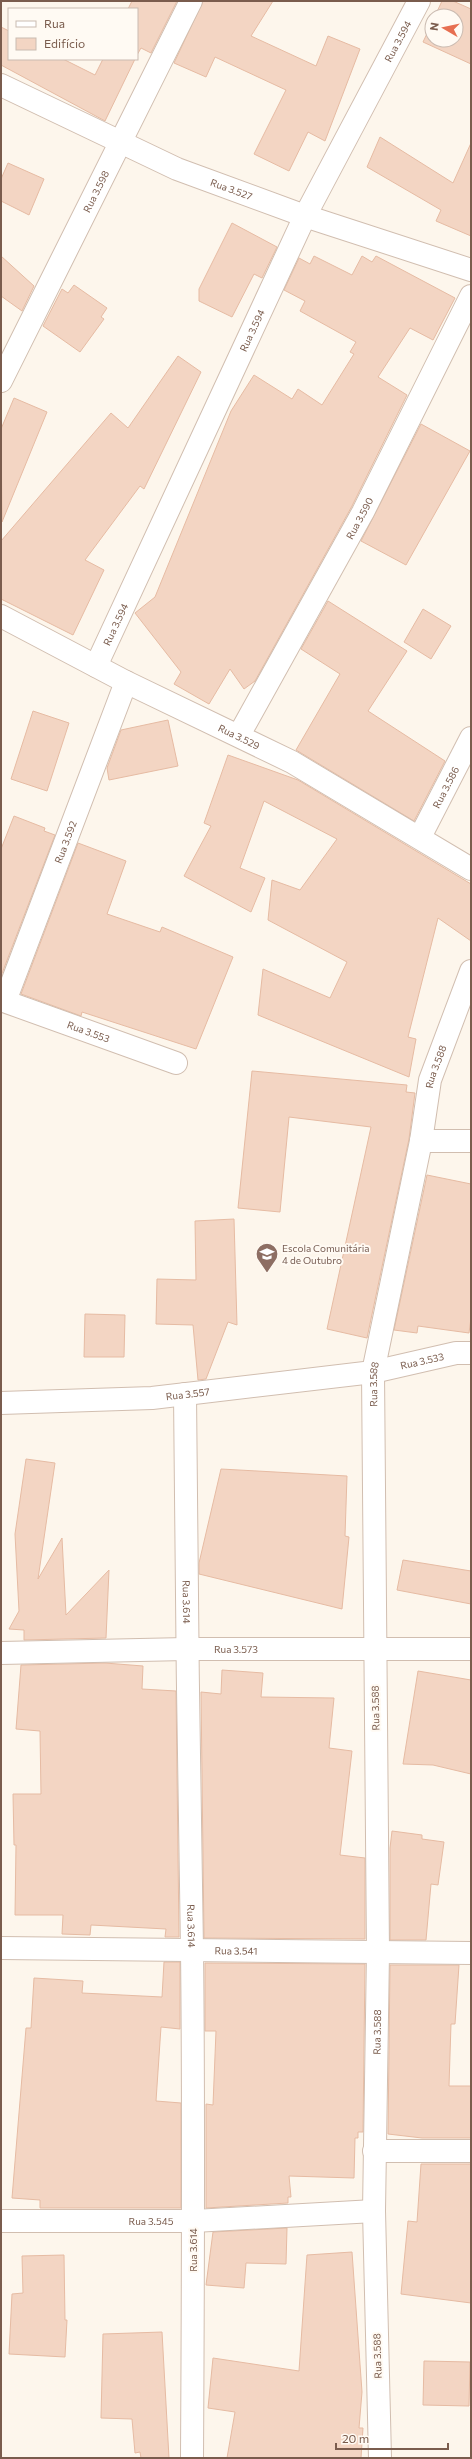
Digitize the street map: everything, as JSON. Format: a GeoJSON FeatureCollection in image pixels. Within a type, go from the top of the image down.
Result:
{"type":"FeatureCollection","features":[{"type":"Feature","properties":{"kind":"street","name":"Rua 3.598"},"geometry":{"type":"LineString","coordinates":[[1,381],[119,142],[191,1]]}},
{"type":"Feature","properties":{"kind":"street","name":"Rua 3.594"},"geometry":{"type":"LineString","coordinates":[[96,666],[305,216],[420,1]]}},
{"type":"Feature","properties":{"kind":"street","name":"Rua 3.527"},"geometry":{"type":"LineString","coordinates":[[1,85],[119,142],[177,168],[305,216],[471,270]]}},
{"type":"Feature","properties":{"kind":"street","name":"Rua 3.590"},"geometry":{"type":"LineString","coordinates":[[239,735],[363,512],[471,296]]}},
{"type":"Feature","properties":{"kind":"street","name":"Rua 3.529"},"geometry":{"type":"LineString","coordinates":[[1,616],[126,682],[239,735],[292,762],[332,788],[420,837],[471,869]]}},
{"type":"Feature","properties":{"kind":"street","name":"Rua 3.592"},"geometry":{"type":"LineString","coordinates":[[3,1001],[126,682]]}},
{"type":"Feature","properties":{"kind":"street","name":"Rua 3.586"},"geometry":{"type":"LineString","coordinates":[[420,837],[471,738]]}},
{"type":"Feature","properties":{"kind":"street","name":"Rua 3.588"},"geometry":{"type":"LineString","coordinates":[[380,2458],[374,2211],[378,1952],[374,1649],[373,1372],[421,1141],[430,1080],[471,971]]}},
{"type":"Feature","properties":{"kind":"street","name":"Rua 3.553"},"geometry":{"type":"LineString","coordinates":[[3,1001],[176,1063]]}},
{"type":"Feature","properties":{"kind":"street"},"geometry":{"type":"LineString","coordinates":[[421,1141],[471,1141]]}},
{"type":"Feature","properties":{"kind":"street","name":"Rua 3.533"},"geometry":{"type":"LineString","coordinates":[[373,1372],[456,1353],[471,1353]]}},
{"type":"Feature","properties":{"kind":"street","name":"Rua 3.557"},"geometry":{"type":"LineString","coordinates":[[1,1403],[152,1398],[373,1372]]}},
{"type":"Feature","properties":{"kind":"street","name":"Rua 3.614"},"geometry":{"type":"LineString","coordinates":[[185,1394],[186,1649],[192,1951],[194,2221],[192,2458]]}},
{"type":"Feature","properties":{"kind":"street","name":"Rua 3.573"},"geometry":{"type":"LineString","coordinates":[[1,1653],[186,1649],[471,1649]]}},
{"type":"Feature","properties":{"kind":"street","name":"Rua 3.541"},"geometry":{"type":"LineString","coordinates":[[1,1948],[471,1953]]}},
{"type":"Feature","properties":{"kind":"street"},"geometry":{"type":"LineString","coordinates":[[374,2151],[471,2151]]}},
{"type":"Feature","properties":{"kind":"street","name":"Rua 3.545"},"geometry":{"type":"LineString","coordinates":[[1,2221],[194,2221],[374,2211]]}},
{"type":"Feature","properties":{"kind":"building"},"geometry":{"type":"Polygon","coordinates":[[[132,1],[177,1],[151,53],[141,48],[138,53],[138,8],[128,8],[132,1]]]}},
{"type":"Feature","properties":{"kind":"building"},"geometry":{"type":"Polygon","coordinates":[[[203,1],[273,1],[251,36],[316,66],[328,36],[360,49],[325,141],[308,132],[289,171],[254,154],[286,90],[215,57],[206,77],[174,63],[203,1]]]}},
{"type":"Feature","properties":{"kind":"building"},"geometry":{"type":"Polygon","coordinates":[[[442,1],[453,1],[471,9],[471,64],[436,48],[464,48],[464,8],[439,8],[442,1]]]}},
{"type":"Feature","properties":{"kind":"building"},"geometry":{"type":"Polygon","coordinates":[[[1,27],[8,30],[8,60],[65,60],[95,75],[102,60],[135,60],[105,121],[1,65],[1,27]]]}},
{"type":"Feature","properties":{"kind":"building"},"geometry":{"type":"Polygon","coordinates":[[[380,137],[453,183],[471,143],[471,236],[436,221],[441,210],[367,167],[380,137]]]}},
{"type":"Feature","properties":{"kind":"building"},"geometry":{"type":"Polygon","coordinates":[[[8,163],[44,179],[29,215],[1,201],[1,179],[8,163]]]}},
{"type":"Feature","properties":{"kind":"building"},"geometry":{"type":"Polygon","coordinates":[[[232,223],[277,247],[262,278],[254,274],[232,317],[199,301],[199,289],[232,223]]]}},
{"type":"Feature","properties":{"kind":"building"},"geometry":{"type":"Polygon","coordinates":[[[1,256],[34,286],[22,311],[1,296],[1,256]]]}},
{"type":"Feature","properties":{"kind":"building"},"geometry":{"type":"Polygon","coordinates":[[[314,256],[352,275],[362,256],[372,262],[376,256],[455,298],[433,340],[410,328],[378,377],[407,395],[352,506],[255,681],[244,689],[230,669],[209,704],[174,684],[181,672],[135,613],[155,597],[231,411],[254,375],[292,399],[298,389],[322,405],[354,354],[350,352],[356,342],[300,311],[305,301],[284,290],[299,258],[310,264],[314,256]]]}},
{"type":"Feature","properties":{"kind":"building"},"geometry":{"type":"Polygon","coordinates":[[[74,285],[107,308],[101,317],[104,319],[80,352],[43,326],[62,289],[68,293],[74,285]]]}},
{"type":"Feature","properties":{"kind":"building"},"geometry":{"type":"Polygon","coordinates":[[[178,356],[201,372],[144,489],[140,486],[85,560],[104,570],[73,635],[1,599],[1,541],[111,413],[128,428],[178,356]]]}},
{"type":"Feature","properties":{"kind":"building"},"geometry":{"type":"Polygon","coordinates":[[[14,398],[47,412],[2,522],[1,429],[14,398]]]}},
{"type":"Feature","properties":{"kind":"building"},"geometry":{"type":"Polygon","coordinates":[[[421,424],[470,451],[406,565],[361,541],[421,424]]]}},
{"type":"Feature","properties":{"kind":"building"},"geometry":{"type":"Polygon","coordinates":[[[328,601],[407,651],[368,711],[445,761],[414,821],[296,750],[340,674],[301,649],[328,601]]]}},
{"type":"Feature","properties":{"kind":"building"},"geometry":{"type":"Polygon","coordinates":[[[423,609],[451,626],[431,659],[404,642],[423,609]]]}},
{"type":"Feature","properties":{"kind":"building"},"geometry":{"type":"Polygon","coordinates":[[[33,711],[69,723],[47,791],[11,779],[33,711]]]}},
{"type":"Feature","properties":{"kind":"building"},"geometry":{"type":"Polygon","coordinates":[[[168,720],[178,766],[109,780],[107,768],[121,730],[168,720]]]}},
{"type":"Feature","properties":{"kind":"building"},"geometry":{"type":"Polygon","coordinates":[[[228,755],[298,780],[471,884],[471,941],[438,918],[408,1037],[416,1039],[409,1077],[258,1015],[263,969],[330,998],[347,962],[268,920],[272,880],[300,890],[337,839],[264,801],[240,868],[265,878],[251,912],[184,876],[211,826],[204,823],[228,755]]]}},
{"type":"Feature","properties":{"kind":"building"},"geometry":{"type":"Polygon","coordinates":[[[14,816],[45,828],[44,831],[55,835],[1,976],[1,849],[14,816]]]}},
{"type":"Feature","properties":{"kind":"building"},"geometry":{"type":"Polygon","coordinates":[[[78,843],[126,861],[107,914],[160,932],[162,927],[233,957],[196,1049],[82,1012],[81,1016],[21,994],[78,843]]]}},
{"type":"Feature","properties":{"kind":"building"},"geometry":{"type":"Polygon","coordinates":[[[252,1071],[407,1085],[406,1092],[415,1093],[409,1139],[367,1338],[327,1329],[371,1127],[289,1117],[280,1212],[238,1208],[252,1071]]]}},
{"type":"Feature","properties":{"kind":"building"},"geometry":{"type":"Polygon","coordinates":[[[427,1175],[471,1184],[471,1318],[469,1333],[418,1326],[417,1333],[394,1330],[427,1175]]]}},
{"type":"Feature","properties":{"kind":"building"},"geometry":{"type":"Polygon","coordinates":[[[234,1219],[237,1325],[228,1322],[206,1379],[198,1380],[193,1325],[156,1324],[157,1279],[196,1280],[195,1221],[234,1219]]]}},
{"type":"Feature","properties":{"kind":"building"},"geometry":{"type":"Polygon","coordinates":[[[85,1314],[125,1315],[124,1357],[84,1357],[85,1314]]]}},
{"type":"Feature","properties":{"kind":"building"},"geometry":{"type":"Polygon","coordinates":[[[26,1459],[55,1463],[38,1579],[62,1538],[66,1615],[109,1570],[106,1638],[24,1640],[24,1630],[9,1629],[19,1611],[15,1534],[26,1459]]]}},
{"type":"Feature","properties":{"kind":"building"},"geometry":{"type":"Polygon","coordinates":[[[221,1469],[347,1476],[345,1536],[349,1537],[342,1609],[199,1574],[199,1563],[221,1469]]]}},
{"type":"Feature","properties":{"kind":"building"},"geometry":{"type":"Polygon","coordinates":[[[403,1560],[471,1571],[471,1604],[397,1590],[403,1560]]]}},
{"type":"Feature","properties":{"kind":"building"},"geometry":{"type":"Polygon","coordinates":[[[105,1663],[143,1666],[142,1689],[176,1691],[179,1937],[165,1937],[166,1929],[91,1925],[90,1935],[62,1934],[63,1915],[15,1915],[16,1845],[14,1845],[13,1794],[41,1794],[40,1731],[16,1729],[21,1665],[105,1663]]]}},
{"type":"Feature","properties":{"kind":"building"},"geometry":{"type":"Polygon","coordinates":[[[222,1670],[263,1673],[261,1697],[334,1698],[329,1748],[352,1751],[340,1855],[365,1858],[365,1939],[204,1938],[201,1692],[221,1694],[222,1670]]]}},
{"type":"Feature","properties":{"kind":"building"},"geometry":{"type":"Polygon","coordinates":[[[418,1671],[471,1680],[471,1774],[433,1765],[403,1764],[418,1671]]]}},
{"type":"Feature","properties":{"kind":"building"},"geometry":{"type":"Polygon","coordinates":[[[392,1831],[422,1835],[422,1839],[444,1842],[438,1885],[431,1884],[426,1940],[390,1940],[390,1848],[392,1831]]]}},
{"type":"Feature","properties":{"kind":"building"},"geometry":{"type":"Polygon","coordinates":[[[164,1962],[180,1962],[180,2029],[161,2027],[156,2101],[181,2103],[181,2208],[40,2208],[40,2200],[12,2198],[26,2028],[31,2028],[34,1978],[83,1981],[82,1993],[162,1997],[164,1962]]]}},
{"type":"Feature","properties":{"kind":"building"},"geometry":{"type":"Polygon","coordinates":[[[205,1963],[365,1964],[363,2132],[358,2132],[358,2138],[355,2138],[354,2178],[289,2176],[291,2197],[288,2197],[288,2203],[206,2208],[206,2104],[213,2105],[216,2031],[205,2031],[205,1963]]]}},
{"type":"Feature","properties":{"kind":"building"},"geometry":{"type":"Polygon","coordinates":[[[390,1965],[459,1965],[455,2024],[451,2024],[449,2086],[471,2086],[471,2138],[422,2138],[388,2134],[390,1965]]]}},
{"type":"Feature","properties":{"kind":"building"},"geometry":{"type":"Polygon","coordinates":[[[421,2164],[471,2164],[471,2303],[401,2294],[408,2221],[417,2222],[421,2164]]]}},
{"type":"Feature","properties":{"kind":"building"},"geometry":{"type":"Polygon","coordinates":[[[287,2228],[286,2264],[246,2263],[244,2288],[206,2285],[213,2232],[287,2228]]]}},
{"type":"Feature","properties":{"kind":"building"},"geometry":{"type":"Polygon","coordinates":[[[352,2252],[362,2392],[359,2428],[363,2428],[361,2458],[227,2458],[235,2412],[208,2408],[213,2358],[299,2371],[307,2255],[352,2252]]]}},
{"type":"Feature","properties":{"kind":"building"},"geometry":{"type":"Polygon","coordinates":[[[64,2255],[65,2320],[67,2320],[65,2357],[9,2354],[12,2294],[23,2293],[22,2256],[64,2255]]]}},
{"type":"Feature","properties":{"kind":"building"},"geometry":{"type":"Polygon","coordinates":[[[162,2332],[169,2458],[141,2458],[140,2452],[135,2453],[132,2419],[101,2418],[103,2334],[162,2332]]]}},
{"type":"Feature","properties":{"kind":"building"},"geometry":{"type":"Polygon","coordinates":[[[424,2361],[470,2362],[469,2406],[423,2405],[424,2361]]]}},
{"type":"Feature","properties":{"kind":"place","name":"Escola Comunitária 4 de Outubro"},"geometry":{"type":"Point","coordinates":[267,1274]}}]}
